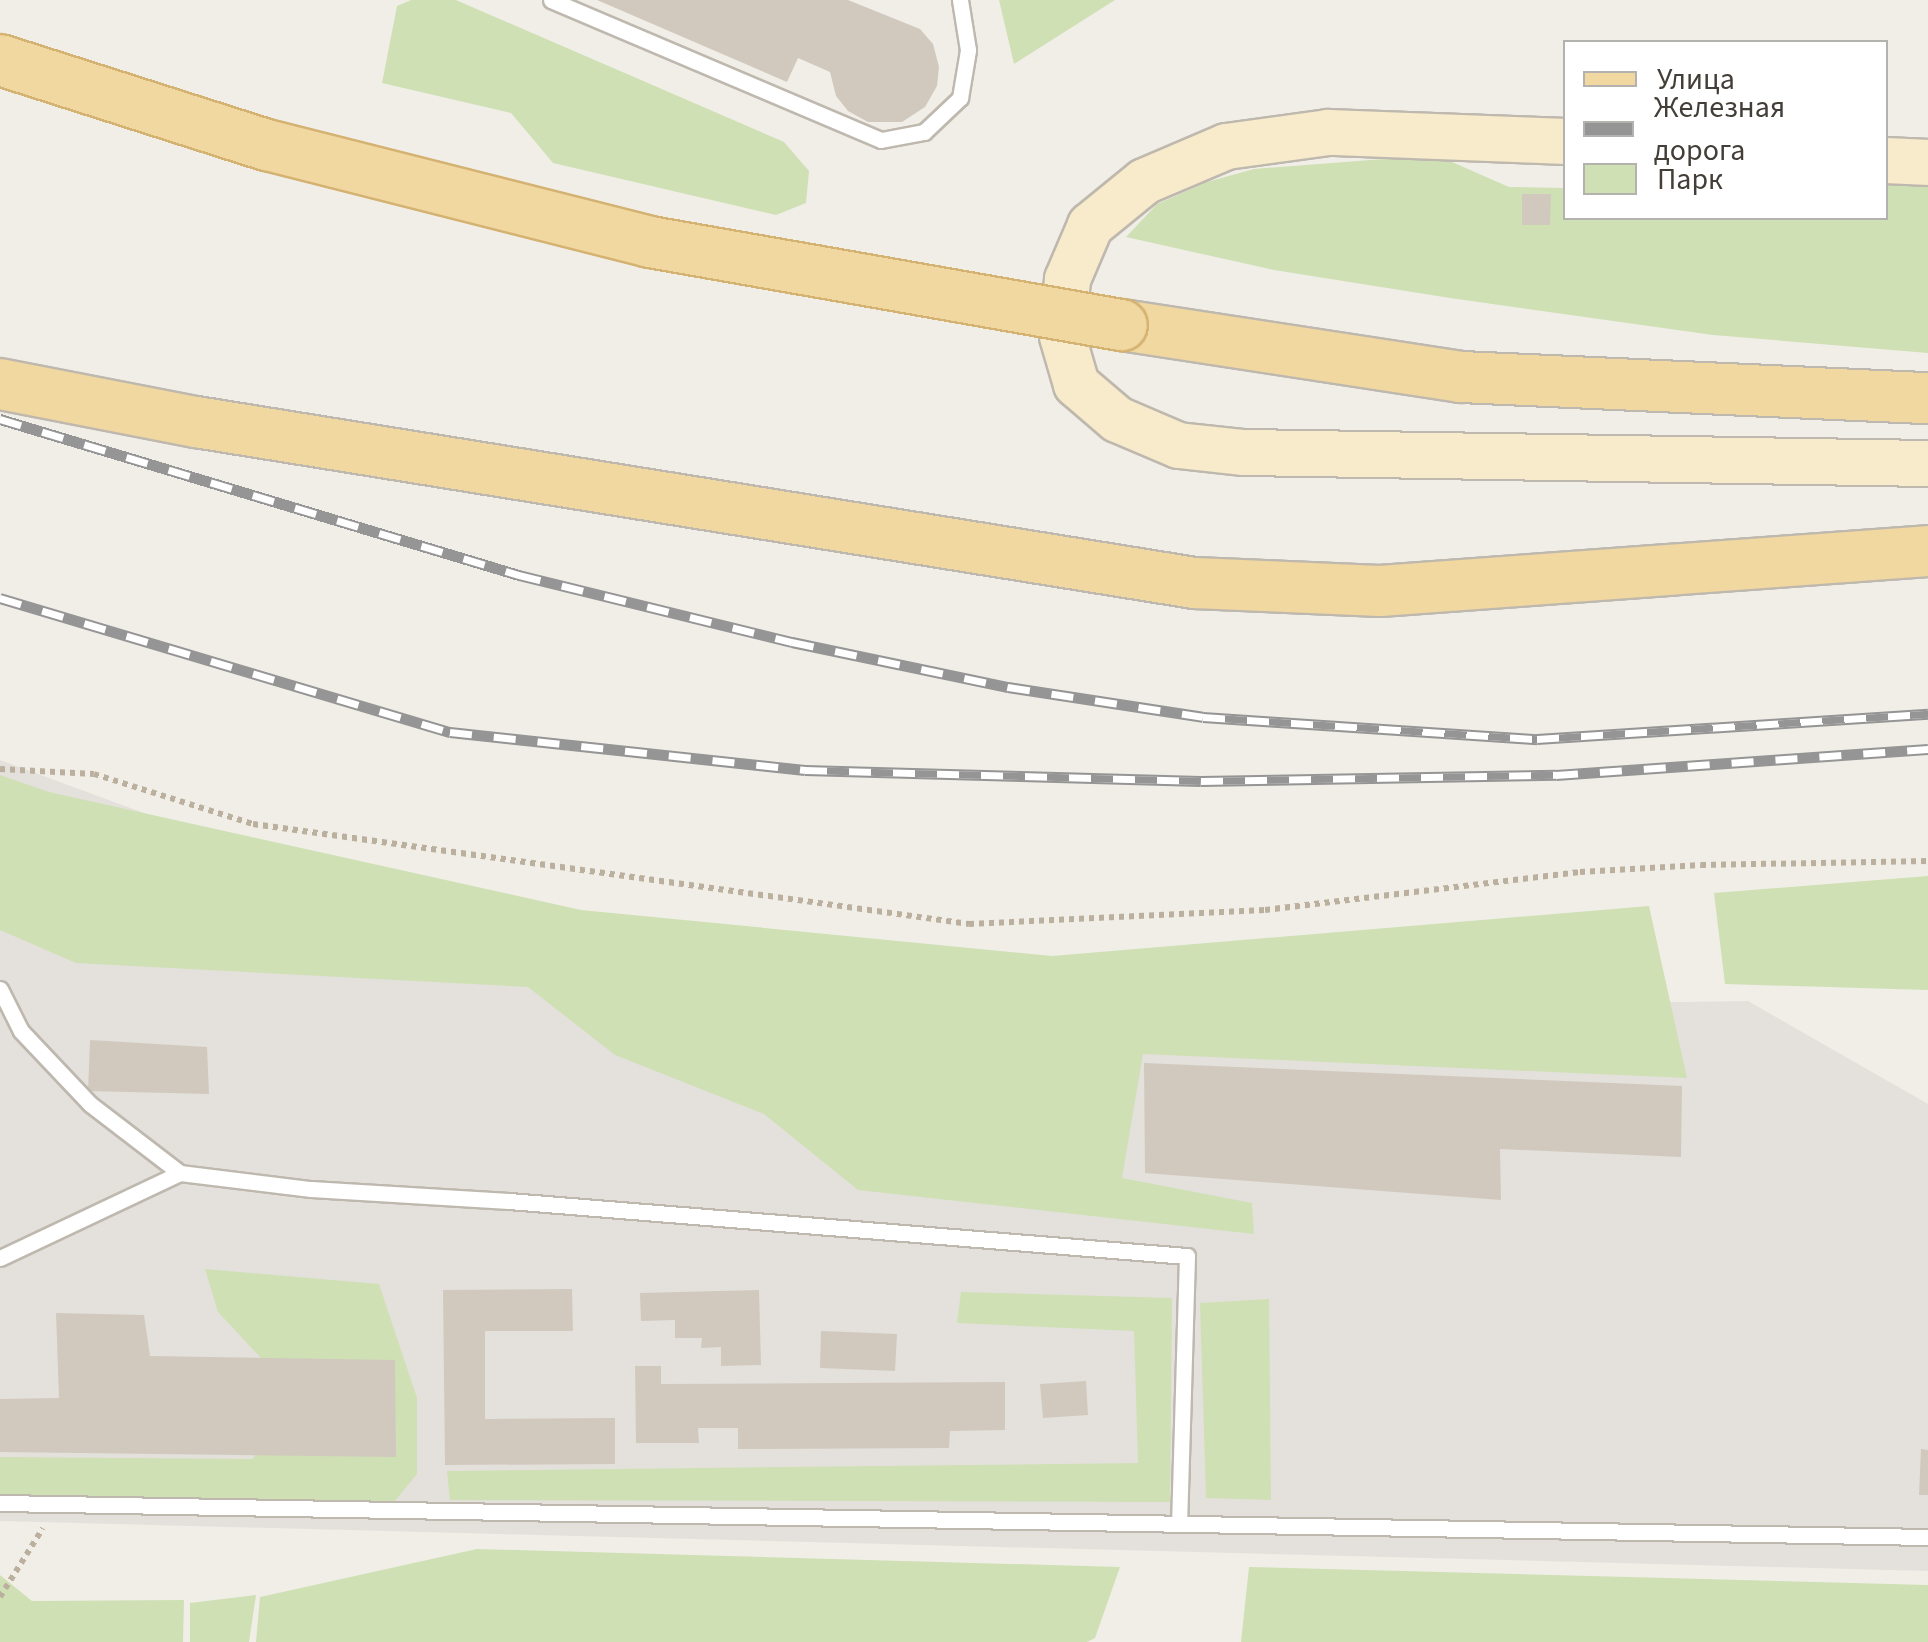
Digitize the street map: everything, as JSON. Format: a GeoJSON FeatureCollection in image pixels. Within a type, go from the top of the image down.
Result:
{"type":"FeatureCollection","features":[{"type":"Feature","properties":{"kind":"main road"},"geometry":{"type":"LineString","coordinates":[[0,60],[267,144],[650,242],[1122,324],[1461,377],[1928,398]]}},
{"type":"Feature","properties":{"kind":"main road"},"geometry":{"type":"LineString","coordinates":[[0,384],[196,422],[1196,582],[1380,591],[1928,551]]}},
{"type":"Feature","properties":{"kind":"street"},"geometry":{"type":"LineString","coordinates":[[1563,142],[1328,132],[1226,146],[1144,181],[1090,225],[1067,279],[1062,336],[1076,384],[1117,419],[1178,445],[1244,452],[1928,463]]}},
{"type":"Feature","properties":{"kind":"street"},"geometry":{"type":"LineString","coordinates":[[1888,160],[1928,162]]}},
{"type":"Feature","properties":{"kind":"lane"},"geometry":{"type":"LineString","coordinates":[[552,0],[881,140],[924,132],[960,98],[968,50],[960,0]]}},
{"type":"Feature","properties":{"kind":"lane"},"geometry":{"type":"LineString","coordinates":[[0,989],[21,1031],[90,1104],[180,1173],[311,1190],[510,1201],[1187,1256],[1179,1523]]}},
{"type":"Feature","properties":{"kind":"lane"},"geometry":{"type":"LineString","coordinates":[[0,1258],[180,1173]]}},
{"type":"Feature","properties":{"kind":"lane"},"geometry":{"type":"LineString","coordinates":[[0,1502],[1928,1537]]}},
{"type":"Feature","properties":{"kind":"path"},"geometry":{"type":"LineString","coordinates":[[0,768],[94,774],[253,824],[969,924],[1265,910],[1597,871],[1928,862]]}},
{"type":"Feature","properties":{"kind":"path"},"geometry":{"type":"LineString","coordinates":[[0,1597],[28,1546],[63,1504]]}},
{"type":"Feature","properties":{"kind":"shaded area"},"geometry":{"type":"Polygon","coordinates":[[[0,760],[696,1016],[1748,1001],[1928,1104],[1928,1571],[0,1521],[0,760]]]}},
{"type":"Feature","properties":{"kind":"green space"},"geometry":{"type":"Polygon","coordinates":[[[411,0],[456,0],[784,142],[809,171],[806,203],[776,215],[553,163],[511,113],[382,83],[397,6],[411,0]]]}},
{"type":"Feature","properties":{"kind":"green space"},"geometry":{"type":"Polygon","coordinates":[[[999,0],[1115,0],[1014,64],[999,0]]]}},
{"type":"Feature","properties":{"kind":"green space"},"geometry":{"type":"Polygon","coordinates":[[[1436,155],[1509,187],[1563,188],[1563,220],[1888,220],[1888,182],[1928,184],[1928,353],[1713,335],[1450,298],[1274,270],[1126,237],[1157,204],[1207,182],[1254,169],[1436,155]]]}},
{"type":"Feature","properties":{"kind":"green space"},"geometry":{"type":"Polygon","coordinates":[[[0,775],[49,792],[581,910],[1052,956],[1649,906],[1687,1078],[1143,1054],[1122,1178],[1252,1203],[1254,1234],[858,1190],[764,1114],[615,1055],[528,987],[76,963],[0,930],[0,775]]]}},
{"type":"Feature","properties":{"kind":"green space"},"geometry":{"type":"Polygon","coordinates":[[[1928,876],[1928,990],[1725,984],[1714,893],[1928,876]]]}},
{"type":"Feature","properties":{"kind":"green space"},"geometry":{"type":"Polygon","coordinates":[[[205,1269],[379,1284],[417,1398],[417,1474],[394,1502],[0,1496],[0,1457],[253,1459],[287,1386],[218,1312],[205,1269]]]}},
{"type":"Feature","properties":{"kind":"green space"},"geometry":{"type":"Polygon","coordinates":[[[961,1292],[1172,1298],[1170,1502],[450,1500],[447,1471],[1138,1463],[1134,1331],[957,1323],[961,1292]]]}},
{"type":"Feature","properties":{"kind":"green space"},"geometry":{"type":"Polygon","coordinates":[[[1269,1299],[1271,1500],[1206,1498],[1200,1303],[1269,1299]]]}},
{"type":"Feature","properties":{"kind":"green space"},"geometry":{"type":"Polygon","coordinates":[[[477,1549],[1120,1567],[1095,1638],[1087,1642],[256,1642],[260,1597],[477,1549]]]}},
{"type":"Feature","properties":{"kind":"green space"},"geometry":{"type":"Polygon","coordinates":[[[1249,1567],[1928,1585],[1928,1642],[1241,1642],[1249,1567]]]}},
{"type":"Feature","properties":{"kind":"green space"},"geometry":{"type":"Polygon","coordinates":[[[0,1575],[32,1601],[184,1600],[183,1642],[0,1642],[0,1575]]]}},
{"type":"Feature","properties":{"kind":"green space"},"geometry":{"type":"Polygon","coordinates":[[[256,1595],[249,1642],[190,1642],[190,1603],[256,1595]]]}},
{"type":"Feature","properties":{"kind":"building"},"geometry":{"type":"Polygon","coordinates":[[[597,0],[848,0],[920,29],[933,44],[939,67],[937,86],[925,107],[902,122],[868,122],[848,111],[836,96],[830,72],[798,58],[787,82],[597,0]]]}},
{"type":"Feature","properties":{"kind":"building"},"geometry":{"type":"Polygon","coordinates":[[[1522,194],[1551,194],[1550,225],[1522,225],[1522,194]]]}},
{"type":"Feature","properties":{"kind":"building"},"geometry":{"type":"Polygon","coordinates":[[[90,1040],[207,1047],[209,1094],[88,1091],[90,1040]]]}},
{"type":"Feature","properties":{"kind":"building"},"geometry":{"type":"Polygon","coordinates":[[[1144,1063],[1682,1086],[1681,1157],[1500,1149],[1501,1200],[1145,1173],[1144,1063]]]}},
{"type":"Feature","properties":{"kind":"building"},"geometry":{"type":"Polygon","coordinates":[[[572,1289],[573,1331],[485,1331],[485,1419],[615,1418],[615,1464],[445,1465],[443,1290],[572,1289]]]}},
{"type":"Feature","properties":{"kind":"building"},"geometry":{"type":"Polygon","coordinates":[[[759,1290],[761,1365],[721,1366],[721,1347],[701,1348],[702,1338],[675,1338],[675,1320],[641,1321],[640,1293],[759,1290]]]}},
{"type":"Feature","properties":{"kind":"building"},"geometry":{"type":"Polygon","coordinates":[[[56,1313],[144,1315],[150,1356],[395,1360],[396,1457],[0,1452],[0,1399],[59,1398],[56,1313]]]}},
{"type":"Feature","properties":{"kind":"building"},"geometry":{"type":"Polygon","coordinates":[[[821,1331],[897,1334],[895,1371],[820,1368],[821,1331]]]}},
{"type":"Feature","properties":{"kind":"building"},"geometry":{"type":"Polygon","coordinates":[[[635,1366],[661,1366],[661,1384],[1005,1382],[1005,1430],[950,1431],[949,1448],[738,1449],[738,1428],[698,1428],[699,1443],[636,1443],[635,1366]]]}},
{"type":"Feature","properties":{"kind":"building"},"geometry":{"type":"Polygon","coordinates":[[[1086,1381],[1088,1415],[1043,1418],[1040,1384],[1086,1381]]]}},
{"type":"Feature","properties":{"kind":"building"},"geometry":{"type":"Polygon","coordinates":[[[1921,1449],[1928,1450],[1928,1495],[1919,1495],[1921,1449]]]}},
{"type":"Feature","properties":{"kind":"railway"},"geometry":{"type":"LineString","coordinates":[[0,419],[519,575],[792,642],[1008,687],[1203,717],[1537,739],[1928,714]]}},
{"type":"Feature","properties":{"kind":"railway"},"geometry":{"type":"LineString","coordinates":[[0,598],[450,732],[805,770],[1201,781],[1556,775],[1928,749]]}}]}
